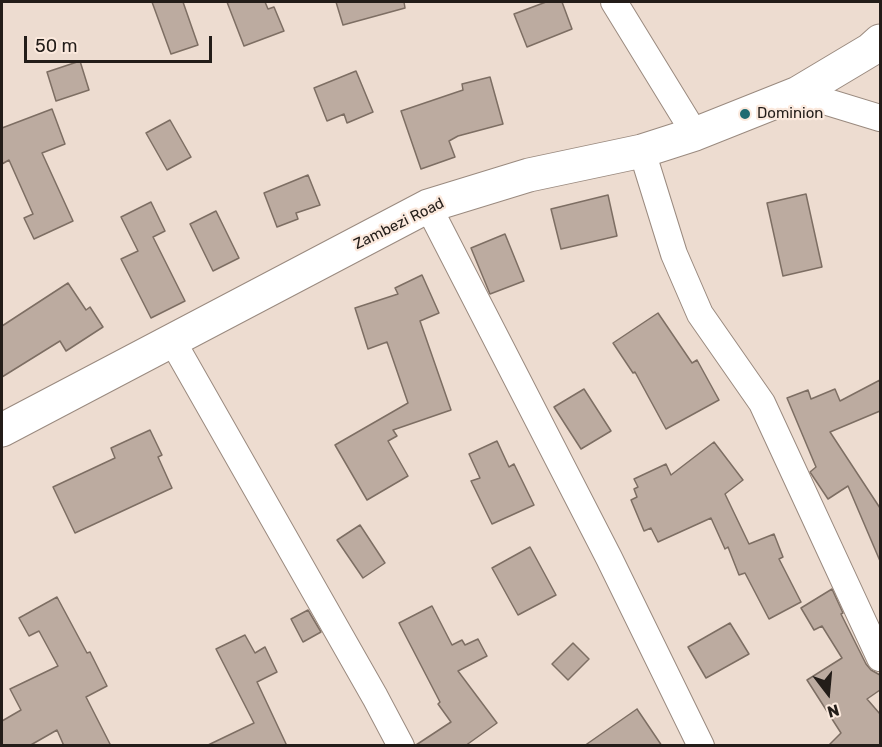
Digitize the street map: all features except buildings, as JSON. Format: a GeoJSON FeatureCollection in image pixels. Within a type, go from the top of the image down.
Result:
{"type":"FeatureCollection","features":[{"type":"Feature","properties":{"kind":"street"},"geometry":{"type":"LineString","coordinates":[[614,2],[694,134]]}},
{"type":"Feature","properties":{"kind":"street","name":"Zambezi Road"},"geometry":{"type":"LineString","coordinates":[[4,424],[173,342],[428,206],[529,175],[642,151],[694,134],[798,93],[870,50],[880,41]]}},
{"type":"Feature","properties":{"kind":"street"},"geometry":{"type":"LineString","coordinates":[[798,93],[880,118]]}},
{"type":"Feature","properties":{"kind":"street"},"geometry":{"type":"LineString","coordinates":[[642,151],[674,254],[700,314],[762,403],[880,658]]}},
{"type":"Feature","properties":{"kind":"street"},"geometry":{"type":"LineString","coordinates":[[428,206],[604,548],[701,746]]}},
{"type":"Feature","properties":{"kind":"street"},"geometry":{"type":"LineString","coordinates":[[173,342],[401,746]]}},
{"type":"Feature","properties":{"kind":"place","name":"Dominion"},"geometry":{"type":"Point","coordinates":[745,114]}}]}
